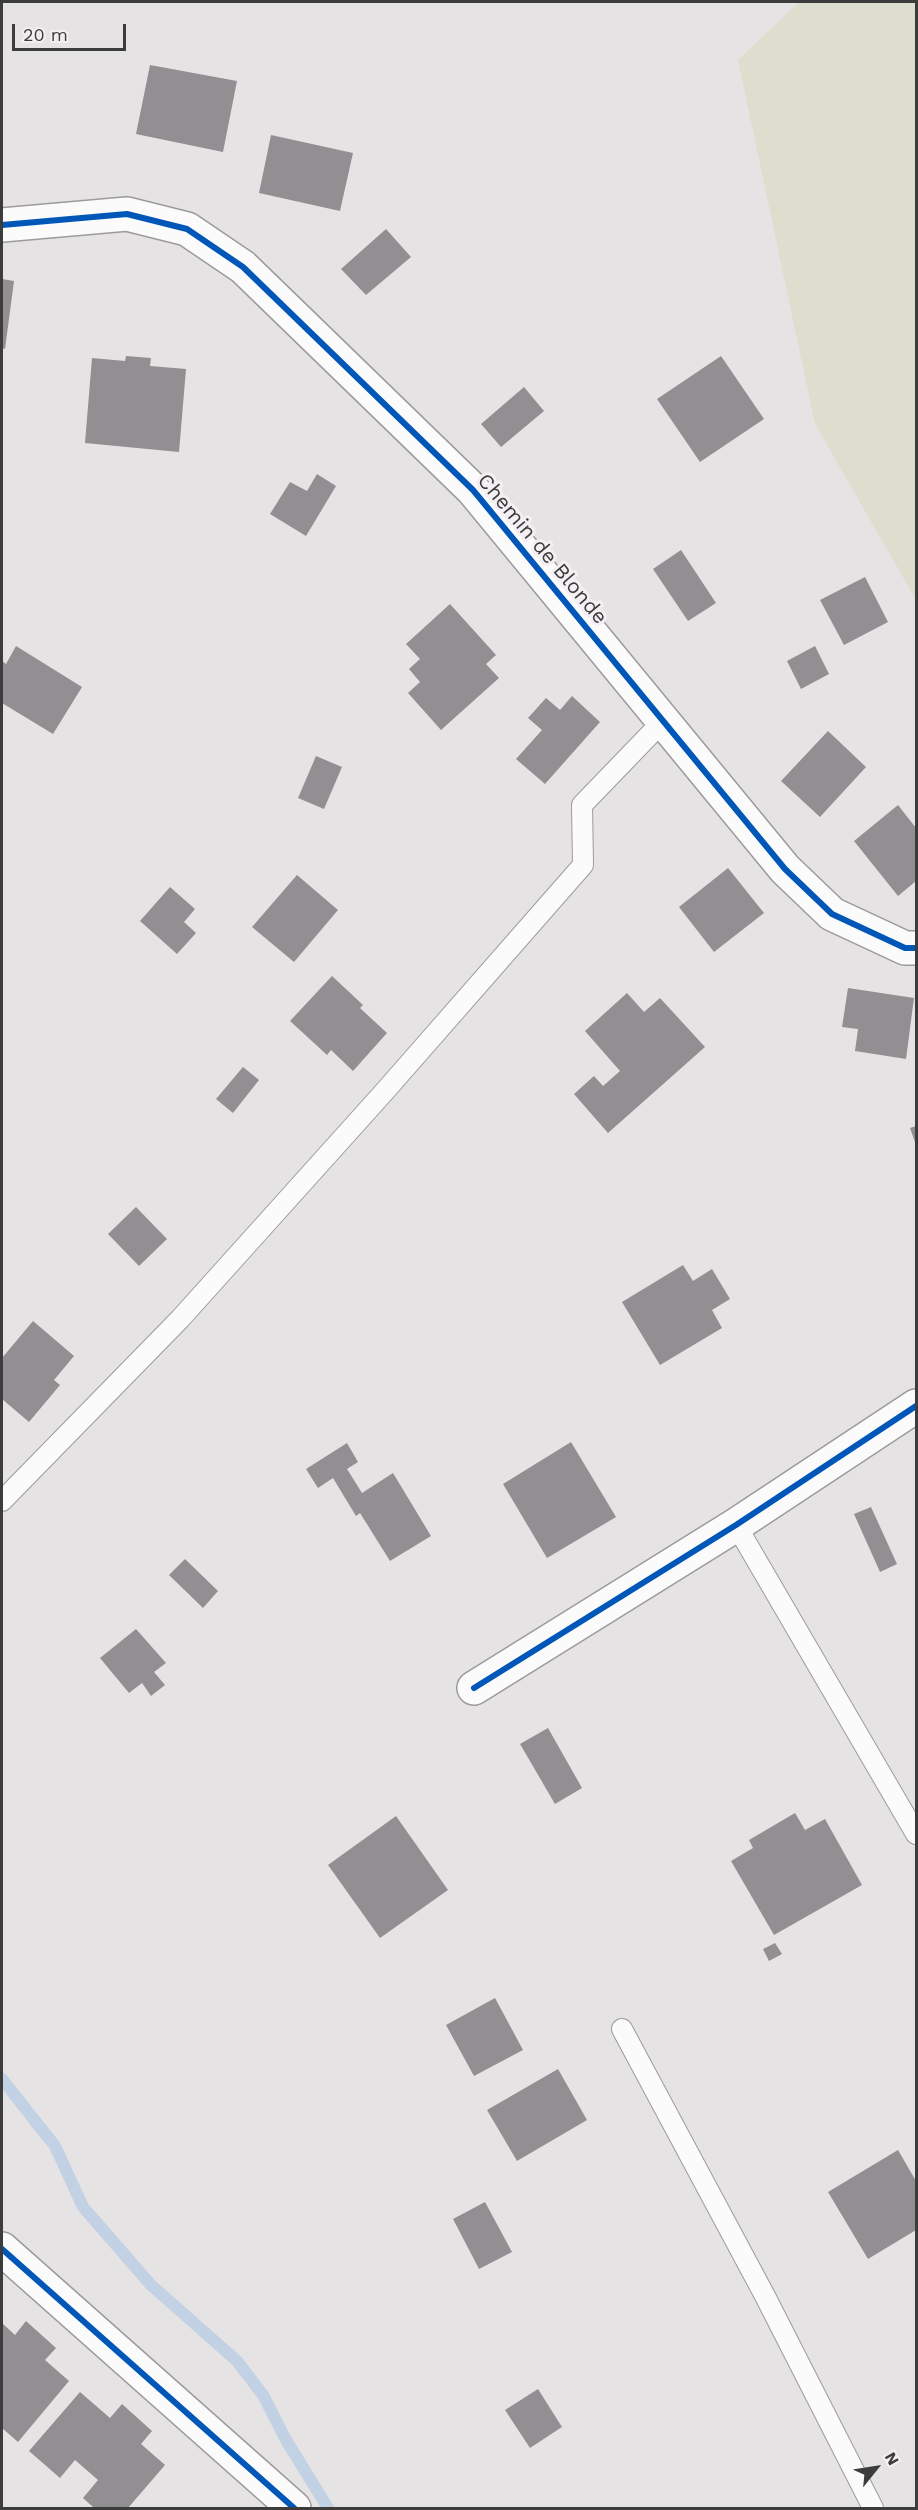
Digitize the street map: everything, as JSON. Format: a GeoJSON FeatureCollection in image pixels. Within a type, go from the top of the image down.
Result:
{"type":"FeatureCollection","features":[{"type":"Feature","properties":{"kind":"street","name":"Chemin de Blonde"},"geometry":{"type":"LineString","coordinates":[[2,225],[127,214],[187,229],[243,267],[473,490],[785,869],[832,914],[905,948],[916,948]]}},
{"type":"Feature","properties":{"kind":"street"},"geometry":{"type":"LineString","coordinates":[[474,1688],[736,1524],[916,1406]]}},
{"type":"Feature","properties":{"kind":"street"},"geometry":{"type":"LineString","coordinates":[[2,2249],[294,2508]]}},
{"type":"Feature","properties":{"kind":"lane"},"geometry":{"type":"LineString","coordinates":[[2,1501],[180,1319],[377,1100],[583,865],[582,805],[664,720]]}},
{"type":"Feature","properties":{"kind":"lane"},"geometry":{"type":"LineString","coordinates":[[736,1524],[916,1834]]}},
{"type":"Feature","properties":{"kind":"lane"},"geometry":{"type":"LineString","coordinates":[[622,2028],[760,2286],[873,2508]]}},
{"type":"Feature","properties":{"kind":"green space"},"geometry":{"type":"Polygon","coordinates":[[[799,2],[916,2],[916,600],[815,424],[738,60],[799,2]]]}},
{"type":"Feature","properties":{"kind":"building"},"geometry":{"type":"Polygon","coordinates":[[[150,65],[237,81],[223,152],[136,134],[150,65]]]}},
{"type":"Feature","properties":{"kind":"building"},"geometry":{"type":"Polygon","coordinates":[[[271,135],[353,153],[340,211],[259,193],[271,135]]]}},
{"type":"Feature","properties":{"kind":"building"},"geometry":{"type":"Polygon","coordinates":[[[386,229],[411,257],[366,295],[341,269],[386,229]]]}},
{"type":"Feature","properties":{"kind":"building"},"geometry":{"type":"Polygon","coordinates":[[[2,279],[14,281],[5,349],[2,348],[2,279]]]}},
{"type":"Feature","properties":{"kind":"building"},"geometry":{"type":"Polygon","coordinates":[[[126,356],[151,358],[150,366],[186,369],[179,452],[85,443],[92,358],[125,361],[126,356]]]}},
{"type":"Feature","properties":{"kind":"building"},"geometry":{"type":"Polygon","coordinates":[[[721,356],[764,419],[700,462],[657,399],[721,356]]]}},
{"type":"Feature","properties":{"kind":"building"},"geometry":{"type":"Polygon","coordinates":[[[524,387],[544,411],[501,447],[481,424],[524,387]]]}},
{"type":"Feature","properties":{"kind":"building"},"geometry":{"type":"Polygon","coordinates":[[[317,474],[336,486],[306,536],[270,514],[290,482],[307,491],[317,474]]]}},
{"type":"Feature","properties":{"kind":"building"},"geometry":{"type":"Polygon","coordinates":[[[681,550],[716,603],[688,621],[653,569],[681,550]]]}},
{"type":"Feature","properties":{"kind":"building"},"geometry":{"type":"Polygon","coordinates":[[[865,577],[888,622],[844,645],[820,600],[865,577]]]}},
{"type":"Feature","properties":{"kind":"building"},"geometry":{"type":"Polygon","coordinates":[[[450,604],[496,655],[486,664],[499,678],[441,730],[408,693],[420,682],[409,669],[420,659],[406,644],[450,604]]]}},
{"type":"Feature","properties":{"kind":"building"},"geometry":{"type":"Polygon","coordinates":[[[16,646],[82,687],[53,734],[2,703],[2,661],[6,664],[16,646]]]}},
{"type":"Feature","properties":{"kind":"building"},"geometry":{"type":"Polygon","coordinates":[[[815,646],[829,674],[801,689],[787,661],[815,646]]]}},
{"type":"Feature","properties":{"kind":"building"},"geometry":{"type":"Polygon","coordinates":[[[572,696],[600,722],[545,784],[516,759],[542,730],[528,718],[546,698],[560,710],[572,696]]]}},
{"type":"Feature","properties":{"kind":"building"},"geometry":{"type":"Polygon","coordinates":[[[828,731],[866,767],[820,817],[781,781],[828,731]]]}},
{"type":"Feature","properties":{"kind":"building"},"geometry":{"type":"Polygon","coordinates":[[[316,756],[342,767],[324,809],[298,798],[316,756]]]}},
{"type":"Feature","properties":{"kind":"building"},"geometry":{"type":"Polygon","coordinates":[[[898,805],[916,828],[916,881],[898,896],[854,841],[898,805]]]}},
{"type":"Feature","properties":{"kind":"building"},"geometry":{"type":"Polygon","coordinates":[[[728,868],[764,913],[714,952],[679,907],[728,868]]]}},
{"type":"Feature","properties":{"kind":"building"},"geometry":{"type":"Polygon","coordinates":[[[297,875],[338,910],[294,962],[252,927],[297,875]]]}},
{"type":"Feature","properties":{"kind":"building"},"geometry":{"type":"Polygon","coordinates":[[[170,887],[195,909],[184,922],[196,933],[177,954],[140,921],[170,887]]]}},
{"type":"Feature","properties":{"kind":"building"},"geometry":{"type":"Polygon","coordinates":[[[332,976],[363,1005],[360,1008],[387,1033],[353,1071],[331,1050],[327,1055],[290,1021],[332,976]]]}},
{"type":"Feature","properties":{"kind":"building"},"geometry":{"type":"Polygon","coordinates":[[[848,988],[914,998],[906,1059],[855,1051],[858,1029],[842,1027],[848,988]]]}},
{"type":"Feature","properties":{"kind":"building"},"geometry":{"type":"Polygon","coordinates":[[[627,993],[644,1012],[660,998],[705,1047],[608,1133],[574,1094],[594,1076],[603,1086],[620,1071],[585,1031],[627,993]]]}},
{"type":"Feature","properties":{"kind":"building"},"geometry":{"type":"Polygon","coordinates":[[[243,1067],[259,1080],[233,1113],[216,1099],[243,1067]]]}},
{"type":"Feature","properties":{"kind":"building"},"geometry":{"type":"Polygon","coordinates":[[[916,1126],[916,1145],[910,1128],[916,1126]]]}},
{"type":"Feature","properties":{"kind":"building"},"geometry":{"type":"Polygon","coordinates":[[[136,1207],[167,1239],[139,1266],[108,1234],[136,1207]]]}},
{"type":"Feature","properties":{"kind":"building"},"geometry":{"type":"Polygon","coordinates":[[[683,1265],[693,1281],[712,1269],[730,1299],[712,1310],[722,1328],[660,1365],[622,1302],[683,1265]]]}},
{"type":"Feature","properties":{"kind":"building"},"geometry":{"type":"Polygon","coordinates":[[[33,1321],[74,1356],[54,1380],[60,1385],[29,1422],[2,1399],[2,1358],[33,1321]]]}},
{"type":"Feature","properties":{"kind":"building"},"geometry":{"type":"Polygon","coordinates":[[[571,1442],[616,1517],[547,1558],[503,1484],[571,1442]]]}},
{"type":"Feature","properties":{"kind":"building"},"geometry":{"type":"Polygon","coordinates":[[[347,1443],[358,1462],[347,1469],[362,1493],[393,1473],[431,1536],[390,1561],[360,1513],[356,1516],[333,1478],[318,1488],[306,1469],[347,1443]]]}},
{"type":"Feature","properties":{"kind":"building"},"geometry":{"type":"Polygon","coordinates":[[[871,1507],[897,1564],[880,1572],[854,1514],[871,1507]]]}},
{"type":"Feature","properties":{"kind":"building"},"geometry":{"type":"Polygon","coordinates":[[[185,1559],[218,1591],[203,1608],[169,1575],[185,1559]]]}},
{"type":"Feature","properties":{"kind":"building"},"geometry":{"type":"Polygon","coordinates":[[[136,1629],[166,1663],[154,1672],[165,1685],[151,1696],[142,1683],[129,1693],[100,1658],[136,1629]]]}},
{"type":"Feature","properties":{"kind":"building"},"geometry":{"type":"Polygon","coordinates":[[[548,1728],[582,1788],[555,1804],[520,1744],[548,1728]]]}},
{"type":"Feature","properties":{"kind":"building"},"geometry":{"type":"Polygon","coordinates":[[[795,1813],[805,1830],[825,1819],[862,1885],[774,1935],[731,1861],[753,1848],[749,1840],[795,1813]]]}},
{"type":"Feature","properties":{"kind":"building"},"geometry":{"type":"Polygon","coordinates":[[[396,1816],[448,1890],[380,1938],[328,1865],[396,1816]]]}},
{"type":"Feature","properties":{"kind":"building"},"geometry":{"type":"Polygon","coordinates":[[[775,1943],[782,1954],[769,1961],[763,1949],[775,1943]]]}},
{"type":"Feature","properties":{"kind":"building"},"geometry":{"type":"Polygon","coordinates":[[[495,1998],[523,2050],[474,2076],[446,2025],[495,1998]]]}},
{"type":"Feature","properties":{"kind":"building"},"geometry":{"type":"Polygon","coordinates":[[[558,2069],[587,2120],[517,2161],[487,2110],[558,2069]]]}},
{"type":"Feature","properties":{"kind":"building"},"geometry":{"type":"Polygon","coordinates":[[[898,2150],[916,2181],[916,2230],[868,2259],[828,2192],[898,2150]]]}},
{"type":"Feature","properties":{"kind":"building"},"geometry":{"type":"Polygon","coordinates":[[[485,2202],[512,2252],[479,2269],[453,2219],[485,2202]]]}},
{"type":"Feature","properties":{"kind":"building"},"geometry":{"type":"Polygon","coordinates":[[[26,2321],[56,2348],[45,2360],[69,2381],[18,2442],[2,2428],[2,2323],[15,2335],[26,2321]]]}},
{"type":"Feature","properties":{"kind":"building"},"geometry":{"type":"Polygon","coordinates":[[[538,2389],[562,2427],[530,2448],[505,2410],[538,2389]]]}},
{"type":"Feature","properties":{"kind":"building"},"geometry":{"type":"Polygon","coordinates":[[[80,2392],[110,2418],[122,2404],[152,2431],[141,2444],[165,2465],[128,2508],[94,2508],[83,2498],[98,2480],[75,2460],[60,2478],[29,2451],[80,2392]]]}},
{"type":"Feature","properties":{"kind":"waterway"},"geometry":{"type":"LineString","coordinates":[[2,2079],[55,2146],[83,2207],[151,2285],[237,2361],[263,2395],[286,2440],[328,2508]]}},
{"type":"Feature","properties":{"kind":"cycle path"},"geometry":{"type":"LineString","coordinates":[[2,225],[127,214],[187,229],[243,267],[473,490],[785,869],[832,914],[905,948],[916,948]]}},
{"type":"Feature","properties":{"kind":"cycle path"},"geometry":{"type":"LineString","coordinates":[[474,1688],[736,1525],[916,1406]]}},
{"type":"Feature","properties":{"kind":"cycle path"},"geometry":{"type":"LineString","coordinates":[[2,2249],[294,2508]]}}]}
